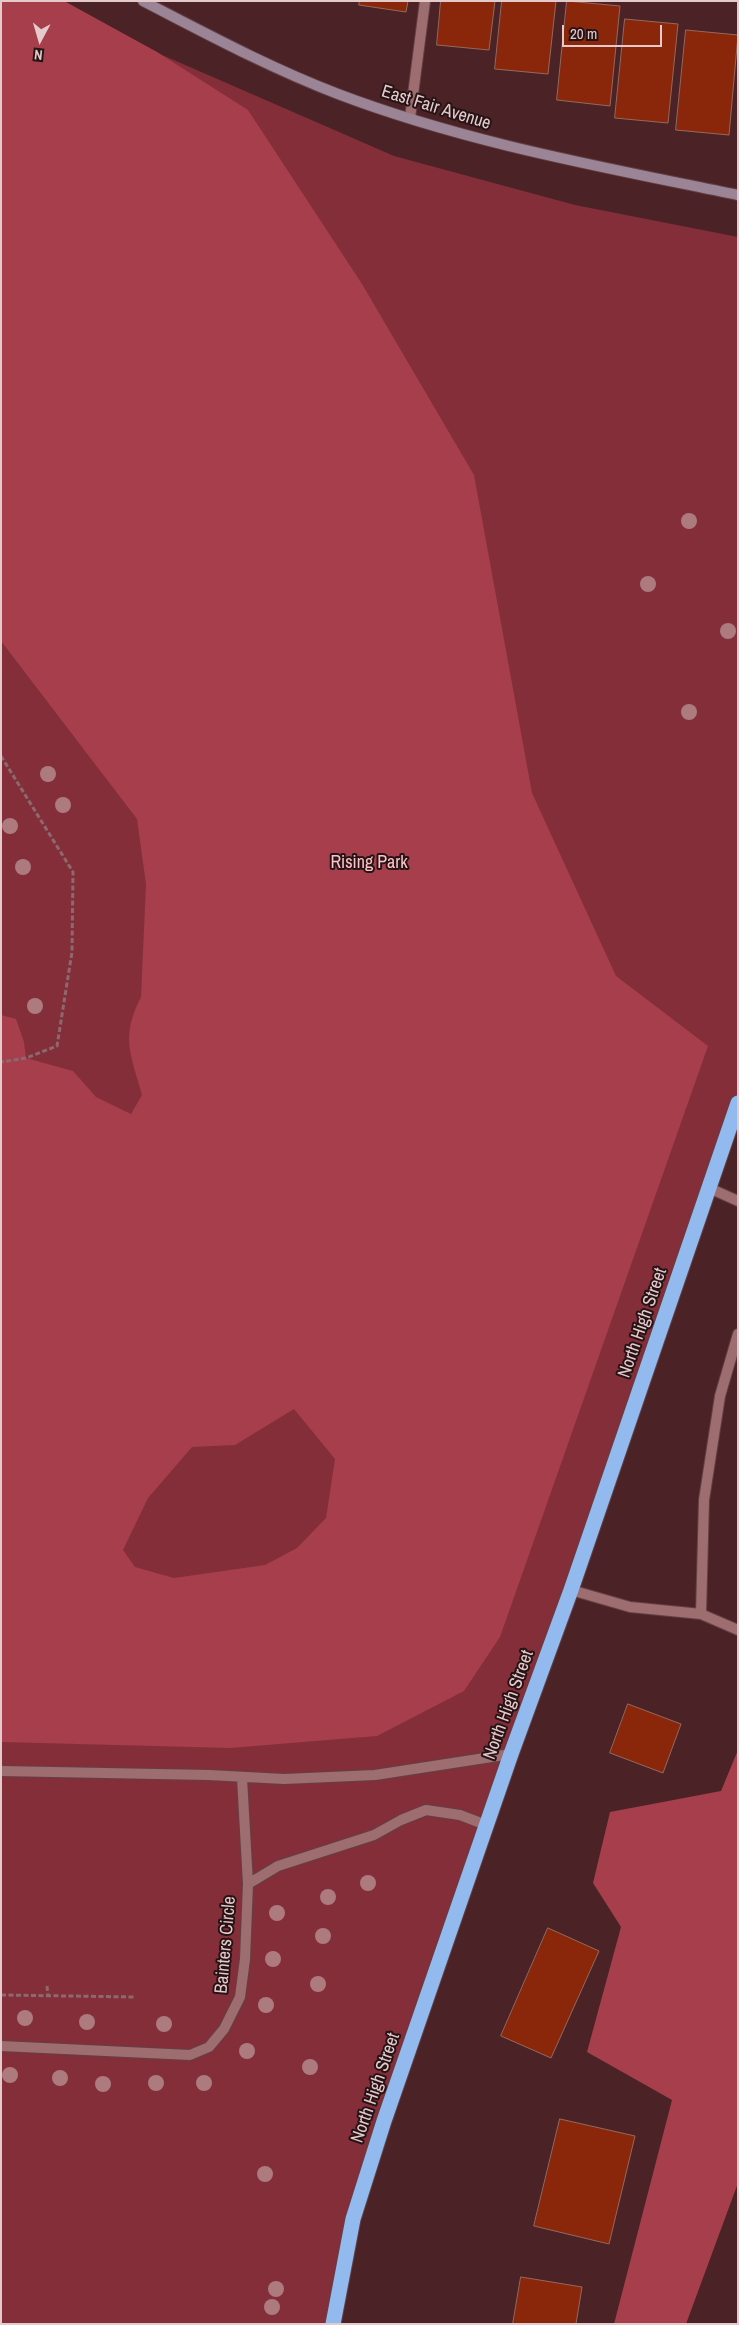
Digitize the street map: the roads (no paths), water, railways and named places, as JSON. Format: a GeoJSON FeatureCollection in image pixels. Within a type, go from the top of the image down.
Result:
{"type":"FeatureCollection","features":[{"type":"Feature","properties":{"kind":"highway","name":"North High Street"},"geometry":{"type":"LineString","coordinates":[[333,2324],[353,2219],[384,2121],[738,1103]]}},
{"type":"Feature","properties":{"kind":"main road","name":"East Fair Avenue"},"geometry":{"type":"LineString","coordinates":[[143,1],[247,55],[338,94],[410,118],[478,139],[738,195]]}},
{"type":"Feature","properties":{"kind":"lane"},"geometry":{"type":"LineString","coordinates":[[410,118],[425,1]]}},
{"type":"Feature","properties":{"kind":"lane"},"geometry":{"type":"LineString","coordinates":[[709,1188],[738,1200]]}},
{"type":"Feature","properties":{"kind":"lane"},"geometry":{"type":"LineString","coordinates":[[701,1614],[704,1500],[720,1396],[738,1334]]}},
{"type":"Feature","properties":{"kind":"lane"},"geometry":{"type":"LineString","coordinates":[[570,1590],[630,1607],[701,1614],[738,1630]]}},
{"type":"Feature","properties":{"kind":"lane"},"geometry":{"type":"LineString","coordinates":[[1,1771],[210,1775],[242,1778],[375,1774],[511,1754]]}},
{"type":"Feature","properties":{"kind":"lane"},"geometry":{"type":"LineString","coordinates":[[242,1778],[248,1884]]}},
{"type":"Feature","properties":{"kind":"lane","name":"Bainters Circle"},"geometry":{"type":"LineString","coordinates":[[1,2046],[190,2055],[209,2047],[224,2029],[240,1997],[245,1959],[248,1884],[278,1866],[374,1834],[426,1810],[460,1815],[486,1825]]}},
{"type":"Feature","properties":{"kind":"park label","name":"Rising Park"},"geometry":{"type":"Point","coordinates":[369,863]}}]}
